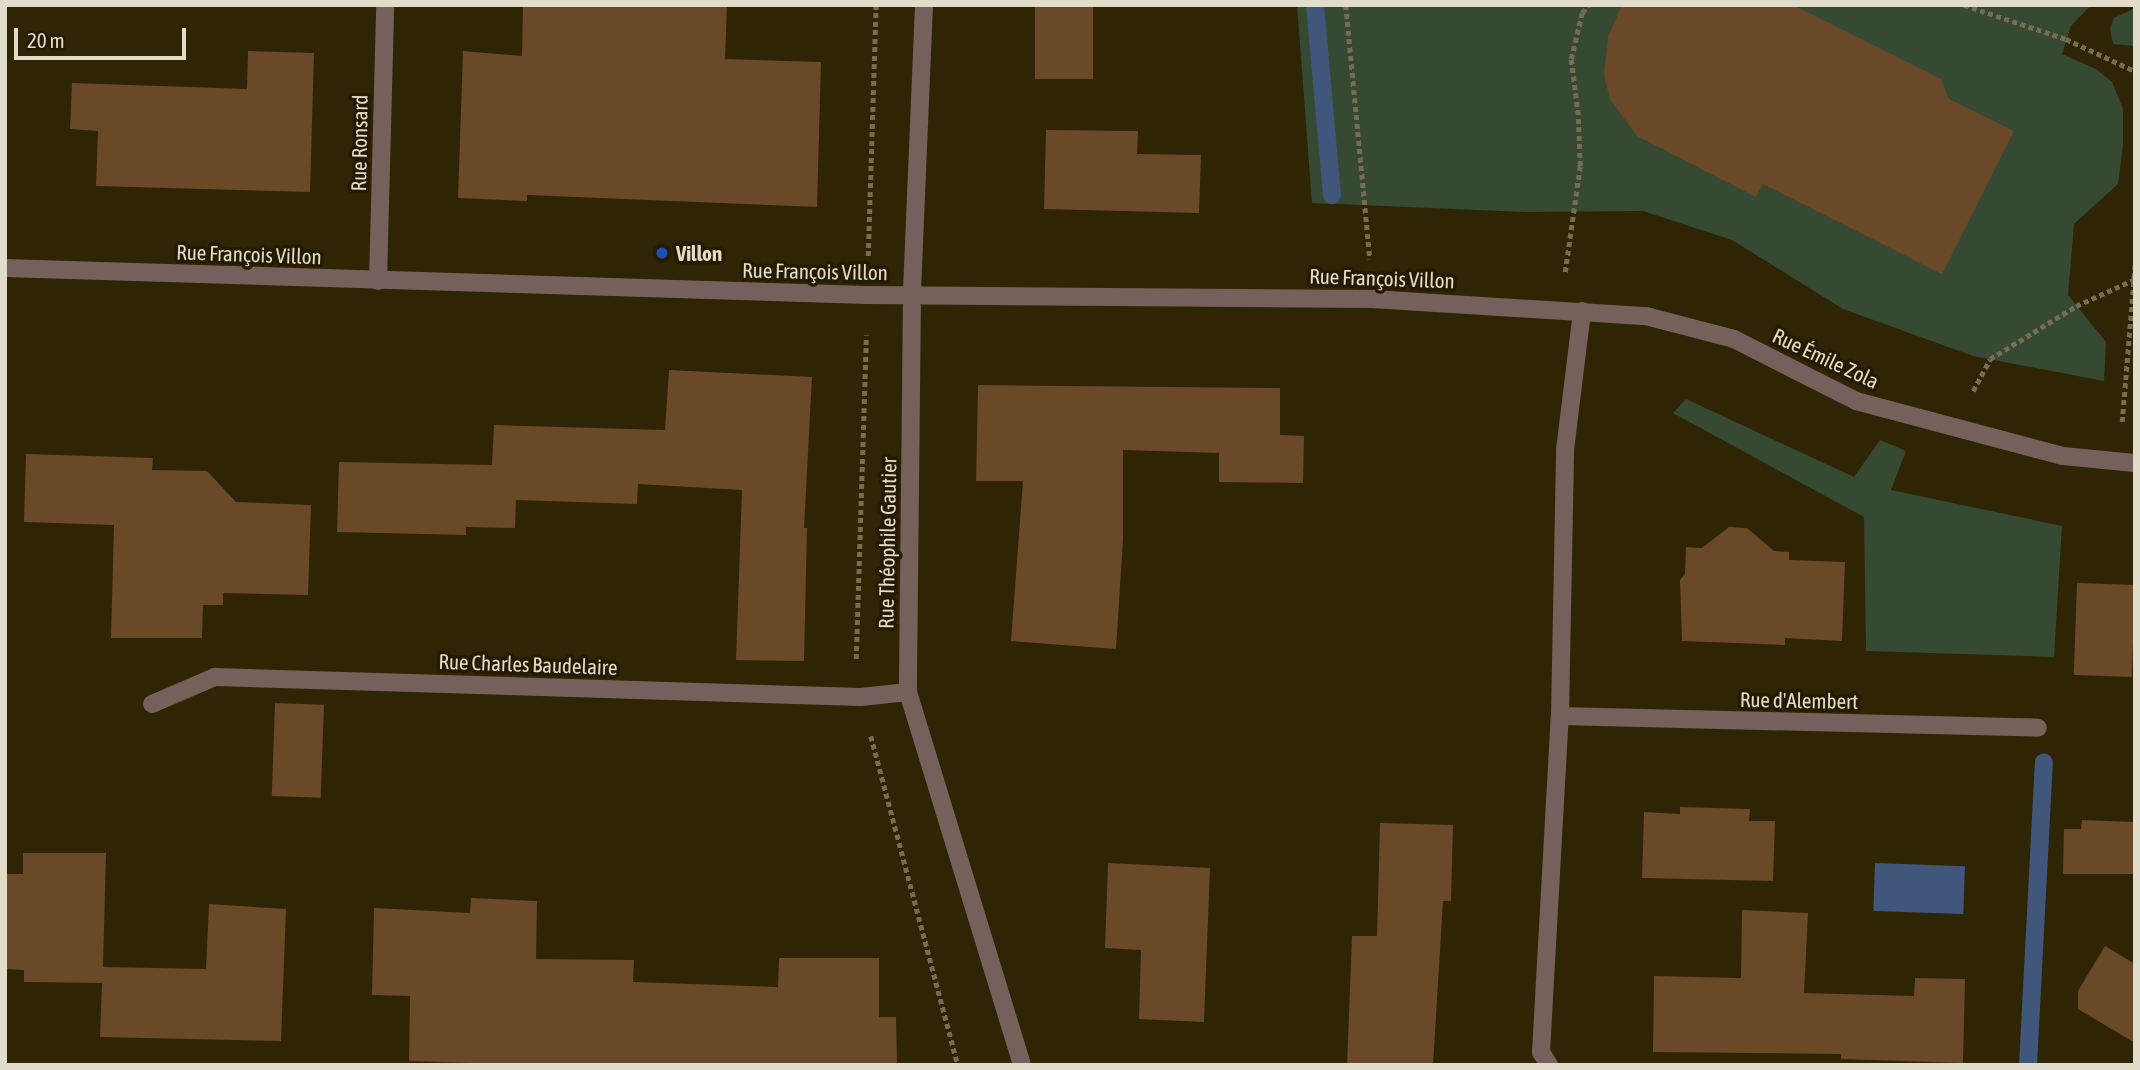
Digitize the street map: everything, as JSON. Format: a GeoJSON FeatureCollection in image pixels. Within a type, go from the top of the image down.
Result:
{"type":"FeatureCollection","features":[{"type":"Feature","properties":{"kind":"street","name":"Rue Ronsard"},"geometry":{"type":"LineString","coordinates":[[378,281],[386,5]]}},
{"type":"Feature","properties":{"kind":"street","name":"Rue Théophile Gautier"},"geometry":{"type":"LineString","coordinates":[[924,5],[912,296],[908,692],[1022,1065]]}},
{"type":"Feature","properties":{"kind":"street","name":"Rue François Villon"},"geometry":{"type":"LineString","coordinates":[[5,268],[912,296],[1372,299],[1582,311]]}},
{"type":"Feature","properties":{"kind":"street","name":"Rue Émile Zola"},"geometry":{"type":"LineString","coordinates":[[1582,311],[1646,316],[1734,339],[1856,401],[2063,456],[2127,462]]}},
{"type":"Feature","properties":{"kind":"street"},"geometry":{"type":"LineString","coordinates":[[1549,1065],[1541,1052],[1560,716],[1565,450],[1582,311]]}},
{"type":"Feature","properties":{"kind":"street","name":"Rue Charles Baudelaire"},"geometry":{"type":"LineString","coordinates":[[152,704],[215,677],[861,697],[908,692]]}},
{"type":"Feature","properties":{"kind":"street","name":"Rue d'Alembert"},"geometry":{"type":"LineString","coordinates":[[1560,716],[2038,728]]}},
{"type":"Feature","properties":{"kind":"path"},"geometry":{"type":"LineString","coordinates":[[1346,5],[1367,201],[1372,299]]}},
{"type":"Feature","properties":{"kind":"path"},"geometry":{"type":"LineString","coordinates":[[1558,308],[1580,166],[1578,115],[1571,59],[1583,13],[1588,5]]}},
{"type":"Feature","properties":{"kind":"path"},"geometry":{"type":"LineString","coordinates":[[1964,5],[2066,39],[2135,71]]}},
{"type":"Feature","properties":{"kind":"path"},"geometry":{"type":"LineString","coordinates":[[2127,462],[2135,263]]}},
{"type":"Feature","properties":{"kind":"path"},"geometry":{"type":"LineString","coordinates":[[1954,428],[1990,359],[2076,306],[2134,279]]}},
{"type":"Feature","properties":{"kind":"green space"},"geometry":{"type":"Polygon","coordinates":[[[1297,5],[2091,5],[2071,26],[2062,54],[2096,69],[2112,82],[2123,109],[2123,146],[2118,184],[2074,224],[2068,295],[2106,342],[2104,381],[1973,356],[1843,309],[1732,240],[1643,211],[1527,212],[1312,203],[1297,5]]]}},
{"type":"Feature","properties":{"kind":"green space"},"geometry":{"type":"Polygon","coordinates":[[[2135,8],[2135,46],[2113,44],[2110,29],[2114,18],[2135,8]]]}},
{"type":"Feature","properties":{"kind":"green space"},"geometry":{"type":"Polygon","coordinates":[[[1686,399],[1854,477],[1880,440],[1906,451],[1891,490],[2062,526],[2054,657],[1866,651],[1864,517],[1673,413],[1686,399]]]}},
{"type":"Feature","properties":{"kind":"water"},"geometry":{"type":"Polygon","coordinates":[[[1875,863],[1965,866],[1963,914],[1873,911],[1875,863]]]}},
{"type":"Feature","properties":{"kind":"building"},"geometry":{"type":"Polygon","coordinates":[[[523,5],[727,5],[725,59],[821,62],[817,207],[527,195],[527,201],[458,198],[463,51],[522,56],[523,5]]]}},
{"type":"Feature","properties":{"kind":"building"},"geometry":{"type":"Polygon","coordinates":[[[1035,5],[1093,5],[1093,79],[1035,79],[1035,5]]]}},
{"type":"Feature","properties":{"kind":"building"},"geometry":{"type":"Polygon","coordinates":[[[1622,5],[1793,5],[1941,79],[1949,99],[2014,131],[1942,274],[1763,184],[1756,197],[1637,136],[1610,99],[1604,75],[1608,37],[1622,5]]]}},
{"type":"Feature","properties":{"kind":"building"},"geometry":{"type":"Polygon","coordinates":[[[248,51],[314,53],[310,192],[96,186],[98,131],[70,129],[72,83],[247,89],[248,51]]]}},
{"type":"Feature","properties":{"kind":"building"},"geometry":{"type":"Polygon","coordinates":[[[1046,130],[1138,131],[1137,154],[1201,155],[1199,213],[1044,209],[1046,130]]]}},
{"type":"Feature","properties":{"kind":"building"},"geometry":{"type":"Polygon","coordinates":[[[669,370],[812,377],[804,528],[807,528],[804,661],[736,660],[742,490],[638,484],[637,504],[516,500],[515,528],[466,527],[466,535],[337,532],[339,462],[492,465],[494,425],[665,430],[669,370]]]}},
{"type":"Feature","properties":{"kind":"building"},"geometry":{"type":"Polygon","coordinates":[[[978,385],[1280,388],[1280,435],[1304,436],[1303,483],[1219,482],[1219,453],[1123,450],[1123,540],[1116,649],[1011,641],[1023,481],[976,481],[978,385]]]}},
{"type":"Feature","properties":{"kind":"building"},"geometry":{"type":"Polygon","coordinates":[[[26,454],[153,458],[152,470],[207,471],[236,502],[311,505],[308,595],[223,593],[223,605],[203,605],[202,638],[111,638],[114,525],[24,522],[26,454]]]}},
{"type":"Feature","properties":{"kind":"building"},"geometry":{"type":"Polygon","coordinates":[[[1729,527],[1747,528],[1774,551],[1789,552],[1789,560],[1845,562],[1842,641],[1785,638],[1785,645],[1682,641],[1680,580],[1685,574],[1686,547],[1702,548],[1729,527]]]}},
{"type":"Feature","properties":{"kind":"building"},"geometry":{"type":"Polygon","coordinates":[[[2077,583],[2135,585],[2132,677],[2074,675],[2077,583]]]}},
{"type":"Feature","properties":{"kind":"building"},"geometry":{"type":"Polygon","coordinates":[[[275,703],[324,705],[321,798],[272,796],[275,703]]]}},
{"type":"Feature","properties":{"kind":"building"},"geometry":{"type":"Polygon","coordinates":[[[1680,807],[1750,809],[1749,821],[1775,821],[1773,881],[1642,878],[1644,812],[1680,814],[1680,807]]]}},
{"type":"Feature","properties":{"kind":"building"},"geometry":{"type":"Polygon","coordinates":[[[2082,820],[2135,822],[2135,874],[2063,874],[2064,829],[2081,829],[2082,820]]]}},
{"type":"Feature","properties":{"kind":"building"},"geometry":{"type":"Polygon","coordinates":[[[1380,823],[1453,825],[1451,901],[1443,901],[1433,1065],[1347,1065],[1352,936],[1377,936],[1380,823]]]}},
{"type":"Feature","properties":{"kind":"building"},"geometry":{"type":"Polygon","coordinates":[[[23,853],[106,853],[103,967],[206,969],[209,904],[286,909],[281,1041],[100,1037],[102,983],[24,982],[24,970],[5,969],[5,874],[23,874],[23,853]]]}},
{"type":"Feature","properties":{"kind":"building"},"geometry":{"type":"Polygon","coordinates":[[[1108,863],[1210,868],[1204,1022],[1139,1019],[1141,950],[1105,948],[1108,863]]]}},
{"type":"Feature","properties":{"kind":"building"},"geometry":{"type":"Polygon","coordinates":[[[471,898],[537,901],[536,959],[634,960],[633,982],[778,987],[779,958],[879,958],[879,1017],[896,1017],[897,1065],[533,1065],[409,1061],[410,996],[372,995],[374,908],[470,913],[471,898]]]}},
{"type":"Feature","properties":{"kind":"building"},"geometry":{"type":"Polygon","coordinates":[[[1742,910],[1808,913],[1804,993],[1914,996],[1915,978],[1965,979],[1963,1063],[1841,1059],[1841,1054],[1653,1052],[1654,976],[1741,978],[1742,910]]]}},
{"type":"Feature","properties":{"kind":"building"},"geometry":{"type":"Polygon","coordinates":[[[2105,946],[2135,964],[2135,1043],[2078,1009],[2078,991],[2105,946]]]}},
{"type":"Feature","properties":{"kind":"waterway"},"geometry":{"type":"LineString","coordinates":[[1315,5],[1332,195]]}},
{"type":"Feature","properties":{"kind":"waterway"},"geometry":{"type":"LineString","coordinates":[[2028,1065],[2044,762]]}},
{"type":"Feature","properties":{"kind":"place","name":"Villon"},"geometry":{"type":"Point","coordinates":[662,253]}}]}
